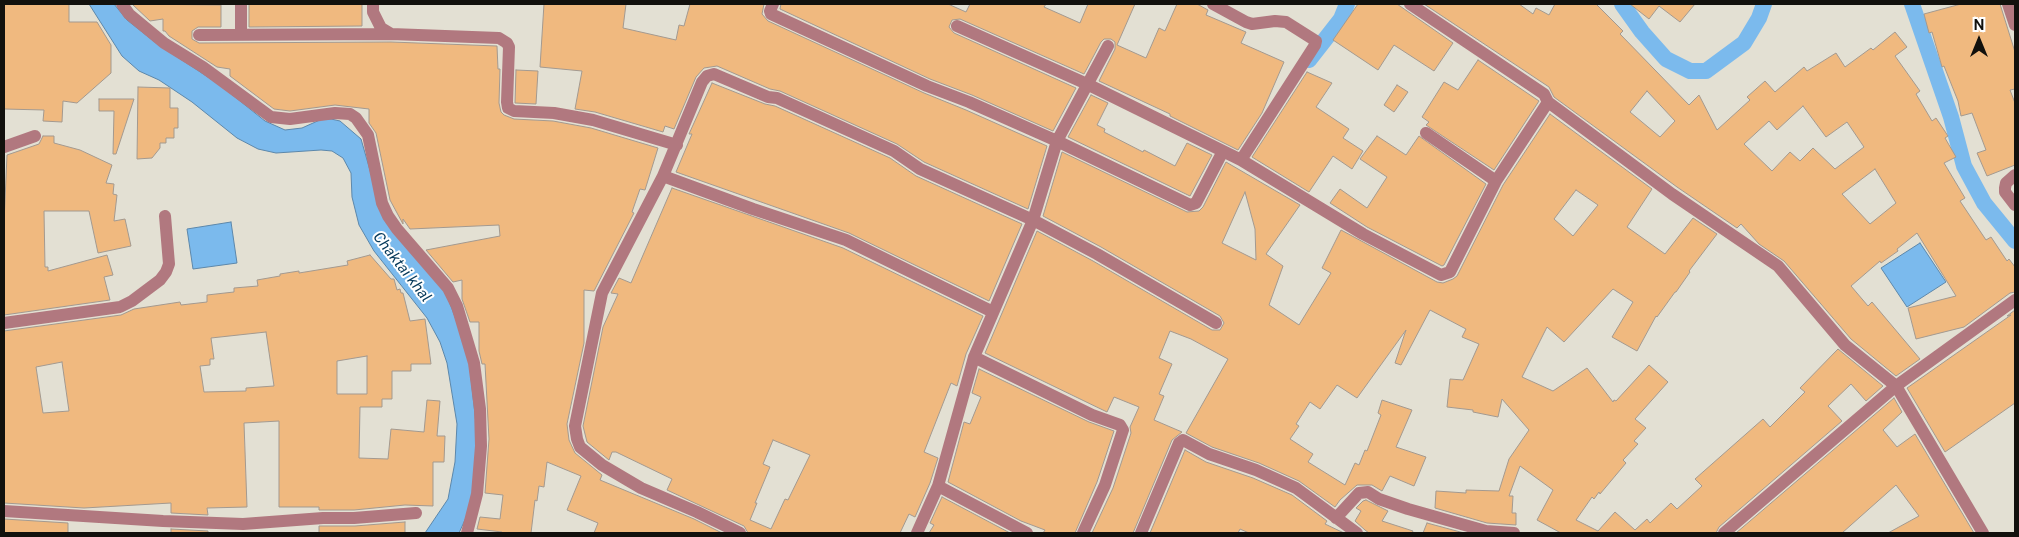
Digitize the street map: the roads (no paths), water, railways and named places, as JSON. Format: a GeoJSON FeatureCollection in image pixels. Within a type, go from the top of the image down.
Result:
{"type":"FeatureCollection","features":[{"type":"Feature","properties":{"kind":"street"},"geometry":{"type":"LineString","coordinates":[[122,4],[129,14],[164,43],[203,67],[271,117],[290,118],[336,113],[350,114],[356,118],[368,135],[382,202],[388,216],[448,288],[459,313],[474,363],[480,409],[481,446],[477,494],[467,533]]}},
{"type":"Feature","properties":{"kind":"street"},"geometry":{"type":"LineString","coordinates":[[241,4],[241,35]]}},
{"type":"Feature","properties":{"kind":"street"},"geometry":{"type":"LineString","coordinates":[[373,4],[377,22],[381,28],[391,34]]}},
{"type":"Feature","properties":{"kind":"street"},"geometry":{"type":"LineString","coordinates":[[773,4],[770,11],[771,14],[927,86],[969,102],[1057,141],[1190,205],[1194,205],[1223,151]]}},
{"type":"Feature","properties":{"kind":"street"},"geometry":{"type":"LineString","coordinates":[[1213,4],[1252,24],[1275,21],[1286,22],[1316,41],[1241,160]]}},
{"type":"Feature","properties":{"kind":"street"},"geometry":{"type":"LineString","coordinates":[[1410,4],[1544,94],[1548,102],[1672,194],[1778,266],[1846,345],[1896,386],[1983,533]]}},
{"type":"Feature","properties":{"kind":"street"},"geometry":{"type":"LineString","coordinates":[[2008,4],[2015,25]]}},
{"type":"Feature","properties":{"kind":"street"},"geometry":{"type":"LineString","coordinates":[[957,26],[1087,84],[1241,160],[1363,234],[1442,275],[1450,272],[1496,181],[1548,102]]}},
{"type":"Feature","properties":{"kind":"street"},"geometry":{"type":"LineString","coordinates":[[199,35],[391,34],[504,40],[509,47],[508,108],[514,111],[554,113],[593,120],[677,145]]}},
{"type":"Feature","properties":{"kind":"street"},"geometry":{"type":"LineString","coordinates":[[918,533],[938,486],[974,357],[1033,220],[1057,141],[1108,46]]}},
{"type":"Feature","properties":{"kind":"street"},"geometry":{"type":"LineString","coordinates":[[740,533],[641,488],[602,465],[580,447],[577,439],[576,416],[602,293],[677,145],[702,82],[708,76],[714,74],[816,114],[894,151],[920,169],[1033,220],[1097,254],[1216,323]]}},
{"type":"Feature","properties":{"kind":"street"},"geometry":{"type":"LineString","coordinates":[[1426,133],[1496,181]]}},
{"type":"Feature","properties":{"kind":"street"},"geometry":{"type":"LineString","coordinates":[[4,147],[35,136]]}},
{"type":"Feature","properties":{"kind":"street"},"geometry":{"type":"LineString","coordinates":[[2015,175],[2006,183],[2005,188],[2005,192],[2015,205]]}},
{"type":"Feature","properties":{"kind":"street"},"geometry":{"type":"LineString","coordinates":[[662,176],[846,240],[994,312]]}},
{"type":"Feature","properties":{"kind":"street"},"geometry":{"type":"LineString","coordinates":[[4,323],[120,307],[132,301],[160,280],[166,272],[169,264],[165,216]]}},
{"type":"Feature","properties":{"kind":"street"},"geometry":{"type":"LineString","coordinates":[[1724,533],[1896,386],[2015,300]]}},
{"type":"Feature","properties":{"kind":"street"},"geometry":{"type":"LineString","coordinates":[[974,357],[1092,415],[1120,425],[1123,430],[1104,485],[1083,533]]}},
{"type":"Feature","properties":{"kind":"street"},"geometry":{"type":"LineString","coordinates":[[1142,533],[1179,443],[1183,440],[1209,454],[1256,470],[1296,488],[1357,533]]}},
{"type":"Feature","properties":{"kind":"street"},"geometry":{"type":"LineString","coordinates":[[938,486],[1027,533]]}},
{"type":"Feature","properties":{"kind":"street"},"geometry":{"type":"LineString","coordinates":[[1336,518],[1359,493],[1368,492],[1379,499],[1408,509],[1486,532],[1514,533]]}},
{"type":"Feature","properties":{"kind":"street"},"geometry":{"type":"LineString","coordinates":[[4,511],[243,524],[416,513]]}},
{"type":"Feature","properties":{"kind":"water","name":"Chaktai khal"},"geometry":{"type":"Polygon","coordinates":[[[89,4],[114,4],[127,20],[156,43],[220,85],[265,121],[285,130],[302,128],[322,119],[331,119],[340,121],[361,139],[380,205],[444,288],[468,351],[478,442],[473,502],[459,533],[425,533],[448,499],[455,462],[457,424],[447,363],[440,342],[427,318],[374,251],[359,225],[352,197],[351,173],[343,158],[332,151],[321,150],[276,153],[258,149],[237,138],[192,102],[159,80],[139,71],[122,56],[89,4]]]}},
{"type":"Feature","properties":{"kind":"water"},"geometry":{"type":"Polygon","coordinates":[[[231,222],[237,263],[193,269],[187,229],[231,222]]]}},
{"type":"Feature","properties":{"kind":"water"},"geometry":{"type":"Polygon","coordinates":[[[1920,243],[1946,282],[1907,307],[1881,268],[1920,243]]]}},
{"type":"Feature","properties":{"kind":"waterway"},"geometry":{"type":"LineString","coordinates":[[1309,60],[1341,19],[1347,4]]}},
{"type":"Feature","properties":{"kind":"waterway"},"geometry":{"type":"LineString","coordinates":[[1622,4],[1642,32],[1666,59],[1690,71],[1706,71],[1744,43],[1759,18],[1764,4]]}},
{"type":"Feature","properties":{"kind":"waterway"},"geometry":{"type":"LineString","coordinates":[[1912,4],[1951,117],[1964,166],[1984,203],[2015,241]]}}]}
